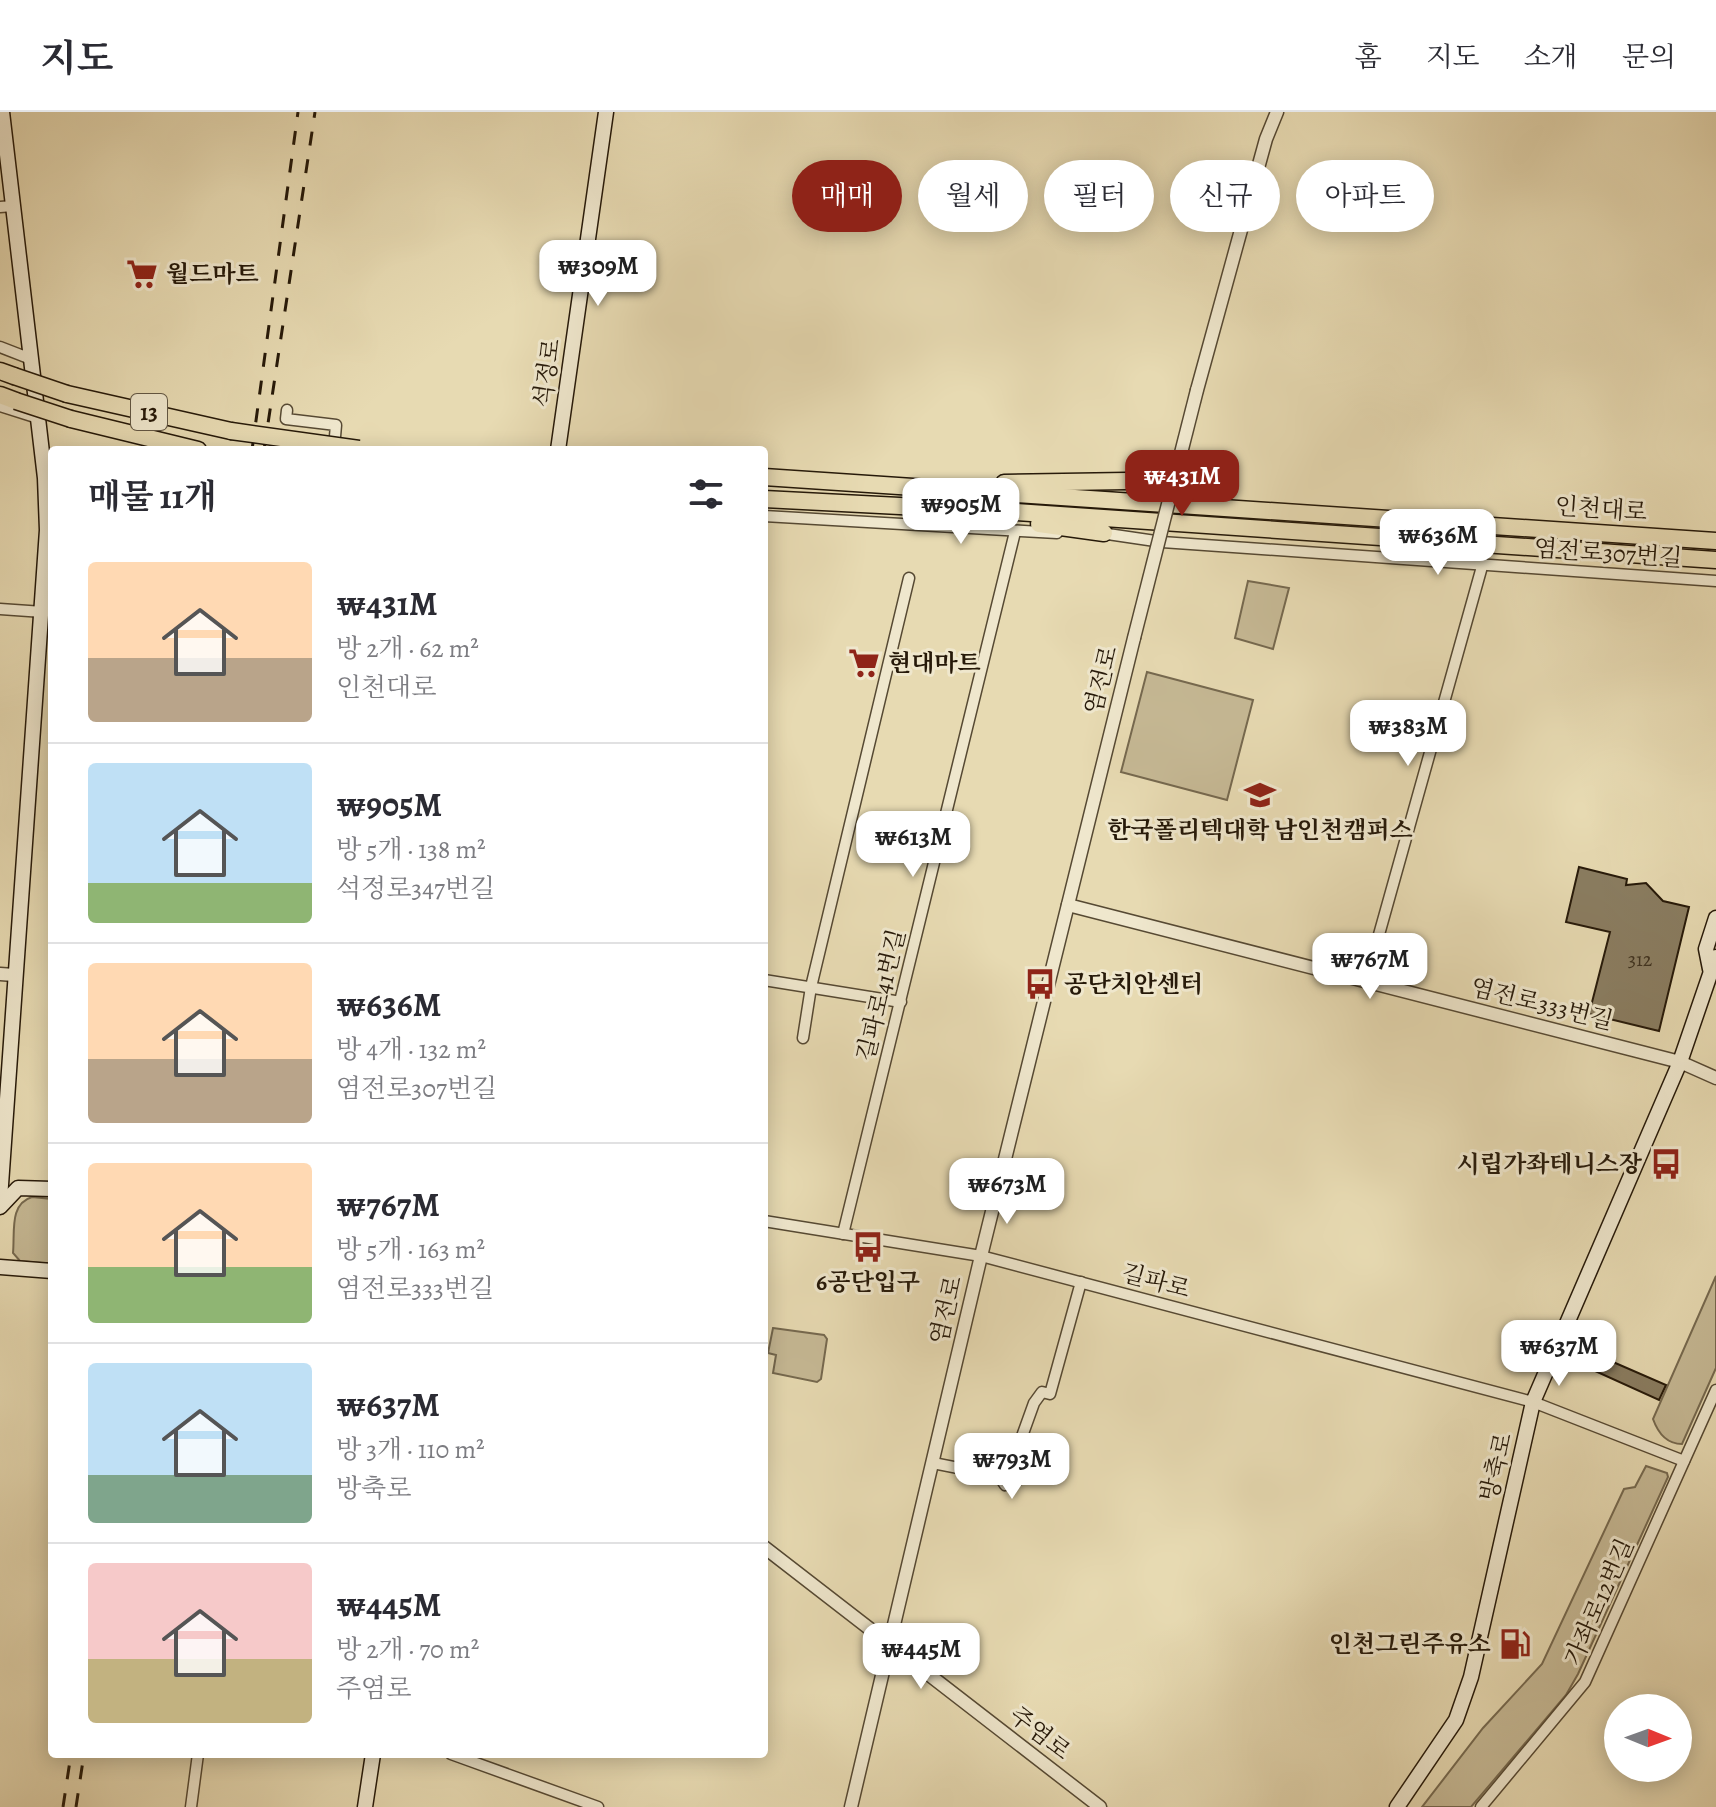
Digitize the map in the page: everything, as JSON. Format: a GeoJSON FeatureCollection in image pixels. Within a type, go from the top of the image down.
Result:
{"type":"FeatureCollection","features":[{"type":"Feature","properties":{"kind":"highway","name":"13"},"geometry":{"type":"LineString","coordinates":[[7,373],[67,394],[231,431],[330,446]]}},
{"type":"Feature","properties":{"kind":"highway","name":"13"},"geometry":{"type":"LineString","coordinates":[[5,400],[152,445]]}},
{"type":"Feature","properties":{"kind":"highway","name":"인천대로"},"geometry":{"type":"LineString","coordinates":[[768,477],[1716,541]]}},
{"type":"Feature","properties":{"kind":"highway"},"geometry":{"type":"LineString","coordinates":[[903,486],[1127,481]]}},
{"type":"Feature","properties":{"kind":"highway","name":"인천대로"},"geometry":{"type":"LineString","coordinates":[[768,499],[899,505],[1716,560]]}},
{"type":"Feature","properties":{"kind":"highway"},"geometry":{"type":"LineString","coordinates":[[899,505],[962,518],[1104,533]]}},
{"type":"Feature","properties":{"kind":"main road"},"geometry":{"type":"LineString","coordinates":[[2,112],[6,206],[31,359],[48,533]]}},
{"type":"Feature","properties":{"kind":"main road","name":"석정로"},"geometry":{"type":"LineString","coordinates":[[559,446],[606,112]]}},
{"type":"Feature","properties":{"kind":"main road"},"geometry":{"type":"LineString","coordinates":[[0,1199],[7,974],[48,561]]}},
{"type":"Feature","properties":{"kind":"main road"},"geometry":{"type":"LineString","coordinates":[[1713,970],[1706,949],[1716,918]]}},
{"type":"Feature","properties":{"kind":"main road","name":"방축로"},"geometry":{"type":"LineString","coordinates":[[1397,1807],[1456,1720],[1471,1677],[1533,1402],[1680,1062],[1716,957]]}},
{"type":"Feature","properties":{"kind":"main road"},"geometry":{"type":"LineString","coordinates":[[0,1207],[18,1188],[48,1189]]}},
{"type":"Feature","properties":{"kind":"main road"},"geometry":{"type":"LineString","coordinates":[[0,1267],[48,1271]]}},
{"type":"Feature","properties":{"kind":"main road"},"geometry":{"type":"LineString","coordinates":[[365,1807],[372,1758]]}},
{"type":"Feature","properties":{"kind":"street","name":"염전로"},"geometry":{"type":"LineString","coordinates":[[851,1807],[892,1646],[981,1256],[1134,638],[1197,390],[1266,139],[1277,112]]}},
{"type":"Feature","properties":{"kind":"street"},"geometry":{"type":"LineString","coordinates":[[0,347],[31,359]]}},
{"type":"Feature","properties":{"kind":"street"},"geometry":{"type":"LineString","coordinates":[[5,400],[38,418]]}},
{"type":"Feature","properties":{"kind":"street"},"geometry":{"type":"LineString","coordinates":[[287,410],[286,419],[336,425],[333,446]]}},
{"type":"Feature","properties":{"kind":"street","name":"염전로307번길"},"geometry":{"type":"LineString","coordinates":[[768,516],[1015,532],[1104,533],[1162,542],[1716,581]]}},
{"type":"Feature","properties":{"kind":"street","name":"길파로41번길"},"geometry":{"type":"LineString","coordinates":[[843,1234],[1015,532]]}},
{"type":"Feature","properties":{"kind":"street"},"geometry":{"type":"LineString","coordinates":[[1366,981],[1483,563]]}},
{"type":"Feature","properties":{"kind":"street"},"geometry":{"type":"LineString","coordinates":[[803,1038],[811,987],[909,578]]}},
{"type":"Feature","properties":{"kind":"street"},"geometry":{"type":"LineString","coordinates":[[0,609],[43,612]]}},
{"type":"Feature","properties":{"kind":"street","name":"염전로333번길"},"geometry":{"type":"LineString","coordinates":[[1068,905],[1680,1062],[1716,1078]]}},
{"type":"Feature","properties":{"kind":"street"},"geometry":{"type":"LineString","coordinates":[[768,981],[901,1002]]}},
{"type":"Feature","properties":{"kind":"street","name":"길파로"},"geometry":{"type":"LineString","coordinates":[[768,1222],[981,1256],[1081,1282],[1533,1402],[1684,1461]]}},
{"type":"Feature","properties":{"kind":"street"},"geometry":{"type":"LineString","coordinates":[[999,1476],[1025,1435],[1034,1403],[1042,1392],[1050,1394],[1081,1282]]}},
{"type":"Feature","properties":{"kind":"street","name":"가좌로12번길"},"geometry":{"type":"LineString","coordinates":[[1481,1807],[1585,1682],[1716,1390]]}},
{"type":"Feature","properties":{"kind":"street"},"geometry":{"type":"LineString","coordinates":[[933,1463],[999,1476],[1005,1485],[1037,1472]]}},
{"type":"Feature","properties":{"kind":"street","name":"주염로"},"geometry":{"type":"LineString","coordinates":[[768,1550],[1100,1807]]}},
{"type":"Feature","properties":{"kind":"street"},"geometry":{"type":"LineString","coordinates":[[191,1807],[197,1758]]}},
{"type":"Feature","properties":{"kind":"street"},"geometry":{"type":"LineString","coordinates":[[462,1758],[598,1807]]}},
{"type":"Feature","properties":{"kind":"shaded area"},"geometry":{"type":"Polygon","coordinates":[[[1248,581],[1289,588],[1273,649],[1235,638],[1248,581]]]}},
{"type":"Feature","properties":{"kind":"shaded area"},"geometry":{"type":"Polygon","coordinates":[[[1147,672],[1253,700],[1227,800],[1121,772],[1147,672]]]}},
{"type":"Feature","properties":{"kind":"shaded area"},"geometry":{"type":"Polygon","coordinates":[[[32,1197],[48,1199],[48,1264],[20,1261],[13,1253],[16,1212],[32,1197]]]}},
{"type":"Feature","properties":{"kind":"shaded area"},"geometry":{"type":"Polygon","coordinates":[[[1716,1276],[1716,1368],[1682,1444],[1676,1444],[1663,1437],[1653,1419],[1716,1276]]]}},
{"type":"Feature","properties":{"kind":"shaded area"},"geometry":{"type":"Polygon","coordinates":[[[773,1328],[824,1335],[827,1339],[821,1379],[817,1382],[773,1373],[776,1355],[768,1353],[773,1328]]]}},
{"type":"Feature","properties":{"kind":"shaded area"},"geometry":{"type":"Polygon","coordinates":[[[1646,1466],[1667,1473],[1668,1477],[1566,1695],[1471,1807],[1422,1807],[1483,1728],[1542,1664],[1624,1489],[1635,1487],[1646,1466]]]}},
{"type":"Feature","properties":{"kind":"building"},"geometry":{"type":"Polygon","coordinates":[[[1579,867],[1627,879],[1626,885],[1646,883],[1663,901],[1689,907],[1659,1031],[1589,1014],[1610,932],[1566,922],[1579,867]]]}},
{"type":"Feature","properties":{"kind":"building"},"geometry":{"type":"Polygon","coordinates":[[[1590,1352],[1666,1385],[1659,1400],[1584,1366],[1590,1352]]]}},
{"type":"Feature","properties":{"kind":"railway"},"geometry":{"type":"LineString","coordinates":[[253,446],[298,112]]}},
{"type":"Feature","properties":{"kind":"railway"},"geometry":{"type":"LineString","coordinates":[[265,446],[315,112]]}},
{"type":"Feature","properties":{"kind":"railway"},"geometry":{"type":"LineString","coordinates":[[63,1807],[70,1758]]}},
{"type":"Feature","properties":{"kind":"railway"},"geometry":{"type":"LineString","coordinates":[[76,1807],[83,1758]]}},
{"type":"Feature","properties":{"kind":"place","name":"월드마트"},"geometry":{"type":"Point","coordinates":[142,274]}},
{"type":"Feature","properties":{"kind":"place","name":"현대마트"},"geometry":{"type":"Point","coordinates":[864,663]}},
{"type":"Feature","properties":{"kind":"place","name":"한국폴리텍대학 남인천캠퍼스"},"geometry":{"type":"Point","coordinates":[1260,795]}},
{"type":"Feature","properties":{"kind":"place","name":"공단치안센터"},"geometry":{"type":"Point","coordinates":[1040,984]}},
{"type":"Feature","properties":{"kind":"place","name":"시립가좌테니스장"},"geometry":{"type":"Point","coordinates":[1666,1164]}},
{"type":"Feature","properties":{"kind":"place","name":"6공단입구"},"geometry":{"type":"Point","coordinates":[868,1247]}},
{"type":"Feature","properties":{"kind":"place","name":"인천그린주유소"},"geometry":{"type":"Point","coordinates":[1515,1644]}}]}
